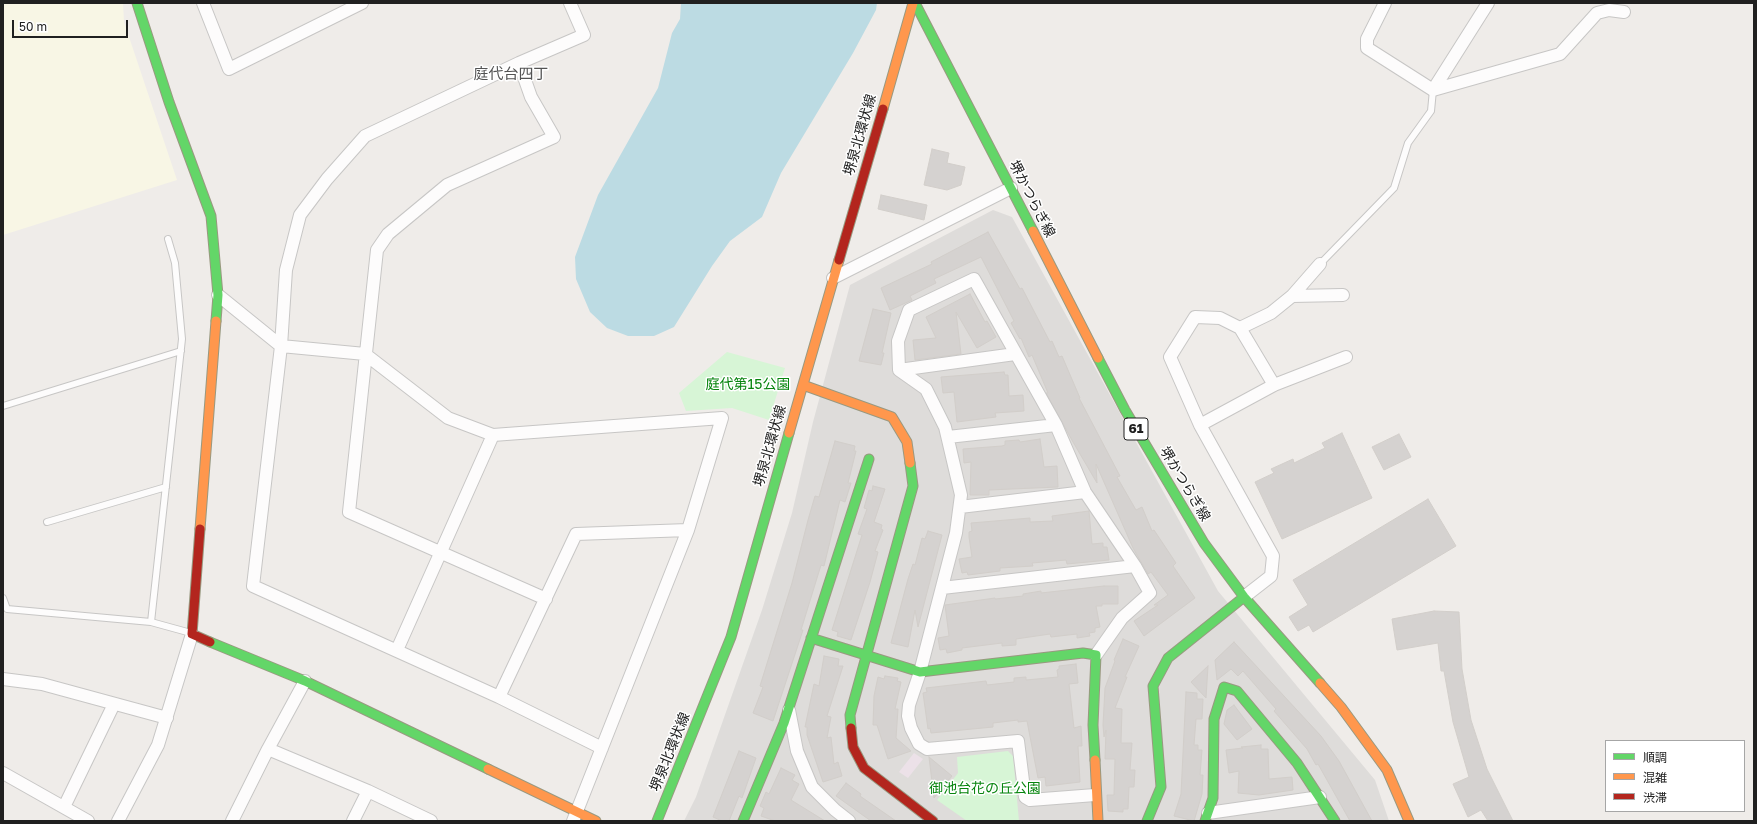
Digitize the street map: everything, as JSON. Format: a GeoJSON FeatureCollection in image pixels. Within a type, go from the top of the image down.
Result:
{"type":"FeatureCollection","features":[{"type":"Feature","properties":{"kind":"street"},"geometry":{"type":"LineString","coordinates":[[118,821],[158,745],[192,634],[218,295],[211,216],[169,102],[137,3]]}},
{"type":"Feature","properties":{"kind":"street"},"geometry":{"type":"LineString","coordinates":[[203,3],[229,69],[362,3]]}},
{"type":"Feature","properties":{"kind":"street"},"geometry":{"type":"LineString","coordinates":[[570,3],[584,35],[519,63],[365,136],[327,179],[300,215],[286,270],[282,346],[253,586],[499,697],[602,748]]}},
{"type":"Feature","properties":{"kind":"street","name":"堺かつらぎ線"},"geometry":{"type":"LineString","coordinates":[[914,3],[1125,410],[1204,543],[1244,597],[1341,707],[1386,770],[1409,821]]}},
{"type":"Feature","properties":{"kind":"street","name":"堺泉北環状線"},"geometry":{"type":"LineString","coordinates":[[657,821],[731,637],[914,3]]}},
{"type":"Feature","properties":{"kind":"street"},"geometry":{"type":"LineString","coordinates":[[1385,3],[1367,38],[1366,48],[1433,90],[1560,54],[1597,13],[1609,10],[1624,12]]}},
{"type":"Feature","properties":{"kind":"street"},"geometry":{"type":"LineString","coordinates":[[1433,90],[1488,3]]}},
{"type":"Feature","properties":{"kind":"street"},"geometry":{"type":"LineString","coordinates":[[519,63],[531,97],[554,137],[447,185],[388,234],[377,250],[349,512],[441,551],[546,599]]}},
{"type":"Feature","properties":{"kind":"street"},"geometry":{"type":"LineString","coordinates":[[834,278],[1011,188]]}},
{"type":"Feature","properties":{"kind":"street"},"geometry":{"type":"LineString","coordinates":[[1240,328],[1271,313],[1292,296],[1320,264]]}},
{"type":"Feature","properties":{"kind":"street"},"geometry":{"type":"LineString","coordinates":[[899,370],[898,341],[909,310],[974,279],[1056,425],[1085,492],[1135,566],[1150,593],[1122,618],[1096,655],[1093,725],[1095,795],[1098,821]]}},
{"type":"Feature","properties":{"kind":"street"},"geometry":{"type":"LineString","coordinates":[[218,295],[282,346],[365,354],[448,418],[493,435],[722,418],[688,530],[576,817]]}},
{"type":"Feature","properties":{"kind":"street"},"geometry":{"type":"LineString","coordinates":[[1292,296],[1343,295]]}},
{"type":"Feature","properties":{"kind":"street"},"geometry":{"type":"LineString","coordinates":[[1147,821],[1161,787],[1153,686],[1168,658],[1271,576],[1273,556],[1200,425],[1170,357],[1195,317],[1220,318],[1240,328],[1274,385]]}},
{"type":"Feature","properties":{"kind":"street"},"geometry":{"type":"LineString","coordinates":[[899,370],[1015,354]]}},
{"type":"Feature","properties":{"kind":"street"},"geometry":{"type":"LineString","coordinates":[[1200,425],[1274,385],[1346,357]]}},
{"type":"Feature","properties":{"kind":"street"},"geometry":{"type":"LineString","coordinates":[[899,370],[926,389],[945,427],[961,495],[956,533],[920,672],[909,705],[908,716],[913,732],[919,744],[927,749],[934,750],[1018,742],[1025,798],[1030,800],[1095,795]]}},
{"type":"Feature","properties":{"kind":"street"},"geometry":{"type":"LineString","coordinates":[[803,385],[892,417],[908,442],[913,486],[850,715],[853,748],[864,768],[933,821]]}},
{"type":"Feature","properties":{"kind":"street"},"geometry":{"type":"LineString","coordinates":[[948,437],[1056,425]]}},
{"type":"Feature","properties":{"kind":"street"},"geometry":{"type":"LineString","coordinates":[[397,650],[493,435]]}},
{"type":"Feature","properties":{"kind":"street"},"geometry":{"type":"LineString","coordinates":[[743,821],[789,707],[869,459]]}},
{"type":"Feature","properties":{"kind":"street"},"geometry":{"type":"LineString","coordinates":[[960,507],[1085,492]]}},
{"type":"Feature","properties":{"kind":"street"},"geometry":{"type":"LineString","coordinates":[[499,697],[576,534],[688,530]]}},
{"type":"Feature","properties":{"kind":"street"},"geometry":{"type":"LineString","coordinates":[[942,588],[1135,566]]}},
{"type":"Feature","properties":{"kind":"street"},"geometry":{"type":"LineString","coordinates":[[192,634],[305,681],[576,817],[596,821]]}},
{"type":"Feature","properties":{"kind":"street"},"geometry":{"type":"LineString","coordinates":[[811,638],[920,672],[1083,653],[1096,655]]}},
{"type":"Feature","properties":{"kind":"street"},"geometry":{"type":"LineString","coordinates":[[3,679],[42,684],[167,718]]}},
{"type":"Feature","properties":{"kind":"street"},"geometry":{"type":"LineString","coordinates":[[232,821],[268,748],[305,681]]}},
{"type":"Feature","properties":{"kind":"street"},"geometry":{"type":"LineString","coordinates":[[1320,798],[1207,817],[1213,798],[1214,718],[1224,687],[1237,691],[1297,763],[1320,798],[1335,821]]}},
{"type":"Feature","properties":{"kind":"street"},"geometry":{"type":"LineString","coordinates":[[64,807],[114,704]]}},
{"type":"Feature","properties":{"kind":"street"},"geometry":{"type":"LineString","coordinates":[[789,707],[797,751],[812,787],[835,810],[849,821]]}},
{"type":"Feature","properties":{"kind":"street"},"geometry":{"type":"LineString","coordinates":[[268,748],[368,791],[431,821]]}},
{"type":"Feature","properties":{"kind":"street"},"geometry":{"type":"LineString","coordinates":[[3,773],[88,821]]}},
{"type":"Feature","properties":{"kind":"street"},"geometry":{"type":"LineString","coordinates":[[354,821],[368,791]]}},
{"type":"Feature","properties":{"kind":"lane"},"geometry":{"type":"LineString","coordinates":[[1320,264],[1394,188],[1408,143],[1431,111],[1433,90]]}},
{"type":"Feature","properties":{"kind":"lane"},"geometry":{"type":"LineString","coordinates":[[151,622],[181,351],[182,321],[175,263],[168,239]]}},
{"type":"Feature","properties":{"kind":"lane"},"geometry":{"type":"LineString","coordinates":[[3,406],[181,351]]}},
{"type":"Feature","properties":{"kind":"lane"},"geometry":{"type":"LineString","coordinates":[[47,522],[166,487]]}},
{"type":"Feature","properties":{"kind":"lane"},"geometry":{"type":"LineString","coordinates":[[3,598],[7,609],[151,622],[192,634]]}},
{"type":"Feature","properties":{"kind":"shaded area"},"geometry":{"type":"Polygon","coordinates":[[[3,3],[123,3],[124,22],[177,180],[3,235],[3,3]]]}},
{"type":"Feature","properties":{"kind":"shaded area"},"geometry":{"type":"Polygon","coordinates":[[[993,210],[1012,217],[1218,591],[1375,780],[1389,821],[684,821],[696,797],[762,610],[792,513],[813,422],[850,285],[993,210]]]}},
{"type":"Feature","properties":{"kind":"shaded area"},"geometry":{"type":"Polygon","coordinates":[[[914,753],[923,759],[908,778],[899,772],[914,753]]]}},
{"type":"Feature","properties":{"kind":"green space","name":"庭代第15公園"},"geometry":{"type":"Polygon","coordinates":[[[727,352],[785,368],[769,420],[732,408],[686,411],[679,393],[727,352]]]}},
{"type":"Feature","properties":{"kind":"green space","name":"御池台花の丘公園"},"geometry":{"type":"Polygon","coordinates":[[[1008,751],[1013,756],[1019,821],[967,821],[937,800],[958,773],[957,757],[1008,751]]]}},
{"type":"Feature","properties":{"kind":"water"},"geometry":{"type":"Polygon","coordinates":[[[681,3],[877,3],[876,10],[853,53],[781,173],[762,217],[730,241],[712,266],[674,327],[654,336],[628,336],[607,328],[590,312],[576,279],[575,257],[598,195],[658,88],[672,33],[680,19],[681,3]]]}},
{"type":"Feature","properties":{"kind":"building"},"geometry":{"type":"Polygon","coordinates":[[[932,149],[949,153],[947,163],[965,167],[961,185],[947,190],[924,185],[932,149]]]}},
{"type":"Feature","properties":{"kind":"building"},"geometry":{"type":"Polygon","coordinates":[[[881,195],[927,205],[924,220],[878,209],[881,195]]]}},
{"type":"Feature","properties":{"kind":"building"},"geometry":{"type":"Polygon","coordinates":[[[988,232],[1020,289],[1022,288],[1050,342],[1052,341],[1059,357],[1062,356],[1079,398],[1120,476],[1117,477],[1136,510],[1142,507],[1152,531],[1154,530],[1176,563],[1173,566],[1195,598],[1144,636],[1134,621],[1158,605],[1154,605],[1168,595],[1151,572],[1148,574],[1133,548],[1096,464],[1097,483],[1073,442],[1046,393],[1048,393],[1032,355],[1029,357],[1021,338],[1020,339],[1011,323],[1014,321],[981,257],[934,279],[936,283],[910,296],[912,300],[890,310],[881,288],[932,264],[931,262],[988,232]]]}},
{"type":"Feature","properties":{"kind":"building"},"geometry":{"type":"Polygon","coordinates":[[[970,294],[985,322],[987,321],[996,337],[977,348],[956,312],[961,354],[915,360],[913,340],[936,338],[926,317],[970,294]]]}},
{"type":"Feature","properties":{"kind":"building"},"geometry":{"type":"Polygon","coordinates":[[[873,309],[891,313],[882,353],[884,353],[881,365],[859,361],[873,309]]]}},
{"type":"Feature","properties":{"kind":"building"},"geometry":{"type":"Polygon","coordinates":[[[1004,372],[1005,375],[1008,375],[1009,396],[1023,395],[1024,411],[995,413],[996,417],[957,422],[954,392],[943,393],[941,377],[1004,372]]]}},
{"type":"Feature","properties":{"kind":"building"},"geometry":{"type":"Polygon","coordinates":[[[1342,433],[1372,498],[1282,539],[1255,482],[1274,473],[1271,469],[1293,459],[1294,463],[1325,448],[1322,443],[1342,433]]]}},
{"type":"Feature","properties":{"kind":"building"},"geometry":{"type":"Polygon","coordinates":[[[1399,434],[1411,457],[1384,470],[1372,447],[1399,434]]]}},
{"type":"Feature","properties":{"kind":"building"},"geometry":{"type":"Polygon","coordinates":[[[1040,439],[1044,467],[1057,466],[1058,487],[989,490],[989,495],[970,495],[971,462],[964,463],[963,449],[1002,446],[1005,445],[1005,441],[1019,440],[1020,442],[1040,439]]]}},
{"type":"Feature","properties":{"kind":"building"},"geometry":{"type":"Polygon","coordinates":[[[835,441],[855,446],[854,451],[856,451],[848,483],[851,483],[845,502],[840,500],[824,566],[821,565],[801,630],[803,630],[773,721],[753,713],[763,687],[760,686],[792,583],[815,496],[819,497],[835,441]]]}},
{"type":"Feature","properties":{"kind":"building"},"geometry":{"type":"Polygon","coordinates":[[[873,486],[885,489],[874,522],[882,525],[881,529],[883,530],[875,551],[878,552],[870,582],[851,640],[837,636],[838,632],[832,630],[862,535],[858,534],[867,509],[864,508],[869,490],[872,491],[873,486]]]}},
{"type":"Feature","properties":{"kind":"building"},"geometry":{"type":"Polygon","coordinates":[[[1428,499],[1456,546],[1313,632],[1309,625],[1298,631],[1289,617],[1308,605],[1293,580],[1428,499]]]}},
{"type":"Feature","properties":{"kind":"building"},"geometry":{"type":"Polygon","coordinates":[[[1089,511],[1092,544],[1103,543],[1103,547],[1107,547],[1109,560],[1067,564],[1066,560],[1032,563],[1033,566],[1000,568],[1000,571],[968,575],[967,572],[962,573],[959,559],[972,557],[969,537],[969,532],[972,531],[971,523],[1030,518],[1030,522],[1053,521],[1052,516],[1089,511]]]}},
{"type":"Feature","properties":{"kind":"building"},"geometry":{"type":"Polygon","coordinates":[[[928,531],[942,535],[918,627],[915,610],[908,647],[891,643],[908,579],[913,564],[915,565],[922,538],[925,539],[928,531]]]}},
{"type":"Feature","properties":{"kind":"building"},"geometry":{"type":"Polygon","coordinates":[[[1104,586],[1118,586],[1118,604],[1102,604],[1102,606],[1096,606],[1100,627],[1095,628],[1095,632],[1089,633],[1090,636],[1077,638],[1077,634],[1051,637],[1050,634],[1016,639],[1016,645],[1002,646],[1002,643],[962,648],[962,650],[947,653],[946,649],[940,650],[938,638],[949,636],[945,605],[995,598],[1023,596],[1023,594],[1041,591],[1041,593],[1104,586]]]}},
{"type":"Feature","properties":{"kind":"building"},"geometry":{"type":"Polygon","coordinates":[[[1434,611],[1459,612],[1462,669],[1471,720],[1487,769],[1513,821],[1488,821],[1481,810],[1468,817],[1453,784],[1469,777],[1453,722],[1444,671],[1441,671],[1438,643],[1397,650],[1392,619],[1434,611]]]}},
{"type":"Feature","properties":{"kind":"building"},"geometry":{"type":"Polygon","coordinates":[[[1123,639],[1139,646],[1125,677],[1127,677],[1115,708],[1122,709],[1121,743],[1132,743],[1130,770],[1135,770],[1134,787],[1129,787],[1128,809],[1123,809],[1123,812],[1108,811],[1107,795],[1114,795],[1115,759],[1105,759],[1106,730],[1104,737],[1103,725],[1105,688],[1115,661],[1114,660],[1123,639]]]}},
{"type":"Feature","properties":{"kind":"building"},"geometry":{"type":"Polygon","coordinates":[[[1234,642],[1321,736],[1339,761],[1372,821],[1350,821],[1318,764],[1316,765],[1307,749],[1274,711],[1276,709],[1243,671],[1238,676],[1231,669],[1217,680],[1215,660],[1234,642]]]}},
{"type":"Feature","properties":{"kind":"building"},"geometry":{"type":"Polygon","coordinates":[[[824,656],[839,659],[838,666],[843,666],[827,716],[831,717],[827,738],[831,737],[834,764],[838,762],[842,776],[823,782],[807,735],[807,727],[805,727],[814,684],[819,686],[824,656]]]}},
{"type":"Feature","properties":{"kind":"building"},"geometry":{"type":"Polygon","coordinates":[[[1076,664],[1078,683],[1069,684],[1074,728],[1081,726],[1082,746],[1078,746],[1080,782],[1046,786],[1045,777],[1038,778],[1027,721],[1018,722],[1018,720],[993,723],[993,727],[931,733],[930,728],[928,729],[923,693],[927,692],[926,688],[986,681],[987,685],[1014,682],[1014,678],[1026,677],[1026,680],[1058,677],[1057,670],[1059,669],[1059,666],[1076,664]]]}},
{"type":"Feature","properties":{"kind":"building"},"geometry":{"type":"Polygon","coordinates":[[[1208,666],[1206,698],[1191,682],[1208,666]]]}},
{"type":"Feature","properties":{"kind":"building"},"geometry":{"type":"Polygon","coordinates":[[[885,676],[898,678],[897,681],[901,682],[895,709],[898,709],[896,738],[911,751],[888,759],[877,725],[873,725],[874,696],[878,677],[884,679],[885,676]]]}},
{"type":"Feature","properties":{"kind":"building"},"geometry":{"type":"Polygon","coordinates":[[[1186,692],[1197,693],[1197,699],[1203,699],[1202,719],[1196,719],[1194,745],[1198,745],[1198,750],[1202,750],[1200,775],[1203,775],[1202,794],[1194,821],[1174,816],[1181,794],[1186,692]]]}},
{"type":"Feature","properties":{"kind":"building"},"geometry":{"type":"Polygon","coordinates":[[[1234,705],[1252,729],[1237,740],[1224,724],[1227,710],[1234,705]]]}},
{"type":"Feature","properties":{"kind":"building"},"geometry":{"type":"Polygon","coordinates":[[[1261,745],[1261,749],[1268,749],[1269,779],[1292,777],[1293,790],[1259,795],[1238,793],[1239,771],[1229,773],[1226,750],[1261,745]]]}},
{"type":"Feature","properties":{"kind":"building"},"geometry":{"type":"Polygon","coordinates":[[[739,751],[756,758],[742,798],[739,796],[729,821],[722,821],[713,817],[739,751]]]}},
{"type":"Feature","properties":{"kind":"building"},"geometry":{"type":"Polygon","coordinates":[[[929,757],[952,776],[934,798],[929,757]]]}},
{"type":"Feature","properties":{"kind":"building"},"geometry":{"type":"Polygon","coordinates":[[[781,768],[795,775],[792,780],[799,784],[791,800],[825,821],[775,821],[761,816],[764,808],[760,806],[766,792],[769,794],[781,768]]]}},
{"type":"Feature","properties":{"kind":"building"},"geometry":{"type":"Polygon","coordinates":[[[846,783],[861,794],[860,796],[896,821],[871,821],[836,796],[846,783]]]}},
{"type":"Feature","properties":{"kind":"traffic: fast"},"geometry":{"type":"LineString","coordinates":[[137,3],[169,102],[211,216],[218,295],[216,321]]}},
{"type":"Feature","properties":{"kind":"traffic: fast"},"geometry":{"type":"LineString","coordinates":[[915,3],[1033,231]]}},
{"type":"Feature","properties":{"kind":"traffic: fast"},"geometry":{"type":"LineString","coordinates":[[1098,358],[1125,410],[1204,543],[1244,597],[1320,683]]}},
{"type":"Feature","properties":{"kind":"traffic: fast"},"geometry":{"type":"LineString","coordinates":[[657,821],[731,637],[789,433]]}},
{"type":"Feature","properties":{"kind":"traffic: fast"},"geometry":{"type":"LineString","coordinates":[[743,821],[784,723],[869,459]]}},
{"type":"Feature","properties":{"kind":"traffic: fast"},"geometry":{"type":"LineString","coordinates":[[851,728],[850,715],[913,486],[910,463]]}},
{"type":"Feature","properties":{"kind":"traffic: fast"},"geometry":{"type":"LineString","coordinates":[[1147,821],[1161,787],[1153,686],[1168,658],[1244,597]]}},
{"type":"Feature","properties":{"kind":"traffic: fast"},"geometry":{"type":"LineString","coordinates":[[811,638],[920,672],[1083,653],[1096,655],[1093,725],[1095,760]]}},
{"type":"Feature","properties":{"kind":"traffic: fast"},"geometry":{"type":"LineString","coordinates":[[210,642],[305,681],[488,769]]}},
{"type":"Feature","properties":{"kind":"traffic: fast"},"geometry":{"type":"LineString","coordinates":[[1205,821],[1213,798],[1214,719],[1224,687],[1237,691],[1297,763],[1335,821]]}},
{"type":"Feature","properties":{"kind":"traffic: slow"},"geometry":{"type":"LineString","coordinates":[[883,109],[913,3]]}},
{"type":"Feature","properties":{"kind":"traffic: slow"},"geometry":{"type":"LineString","coordinates":[[1033,231],[1098,358]]}},
{"type":"Feature","properties":{"kind":"traffic: slow"},"geometry":{"type":"LineString","coordinates":[[789,433],[839,260]]}},
{"type":"Feature","properties":{"kind":"traffic: slow"},"geometry":{"type":"LineString","coordinates":[[200,529],[216,321]]}},
{"type":"Feature","properties":{"kind":"traffic: slow"},"geometry":{"type":"LineString","coordinates":[[803,385],[892,417],[907,442],[910,463]]}},
{"type":"Feature","properties":{"kind":"traffic: slow"},"geometry":{"type":"LineString","coordinates":[[1320,683],[1341,707],[1387,770],[1409,821]]}},
{"type":"Feature","properties":{"kind":"traffic: slow"},"geometry":{"type":"LineString","coordinates":[[1095,760],[1098,821]]}},
{"type":"Feature","properties":{"kind":"traffic: slow"},"geometry":{"type":"LineString","coordinates":[[488,769],[596,821]]}},
{"type":"Feature","properties":{"kind":"traffic: jam"},"geometry":{"type":"LineString","coordinates":[[839,260],[883,109]]}},
{"type":"Feature","properties":{"kind":"traffic: jam"},"geometry":{"type":"LineString","coordinates":[[200,529],[192,634],[210,642]]}},
{"type":"Feature","properties":{"kind":"traffic: jam"},"geometry":{"type":"LineString","coordinates":[[851,728],[853,747],[864,768],[933,821]]}},
{"type":"Feature","properties":{"kind":"district","name":"庭代台四丁"},"geometry":{"type":"Point","coordinates":[511,74]}}]}
